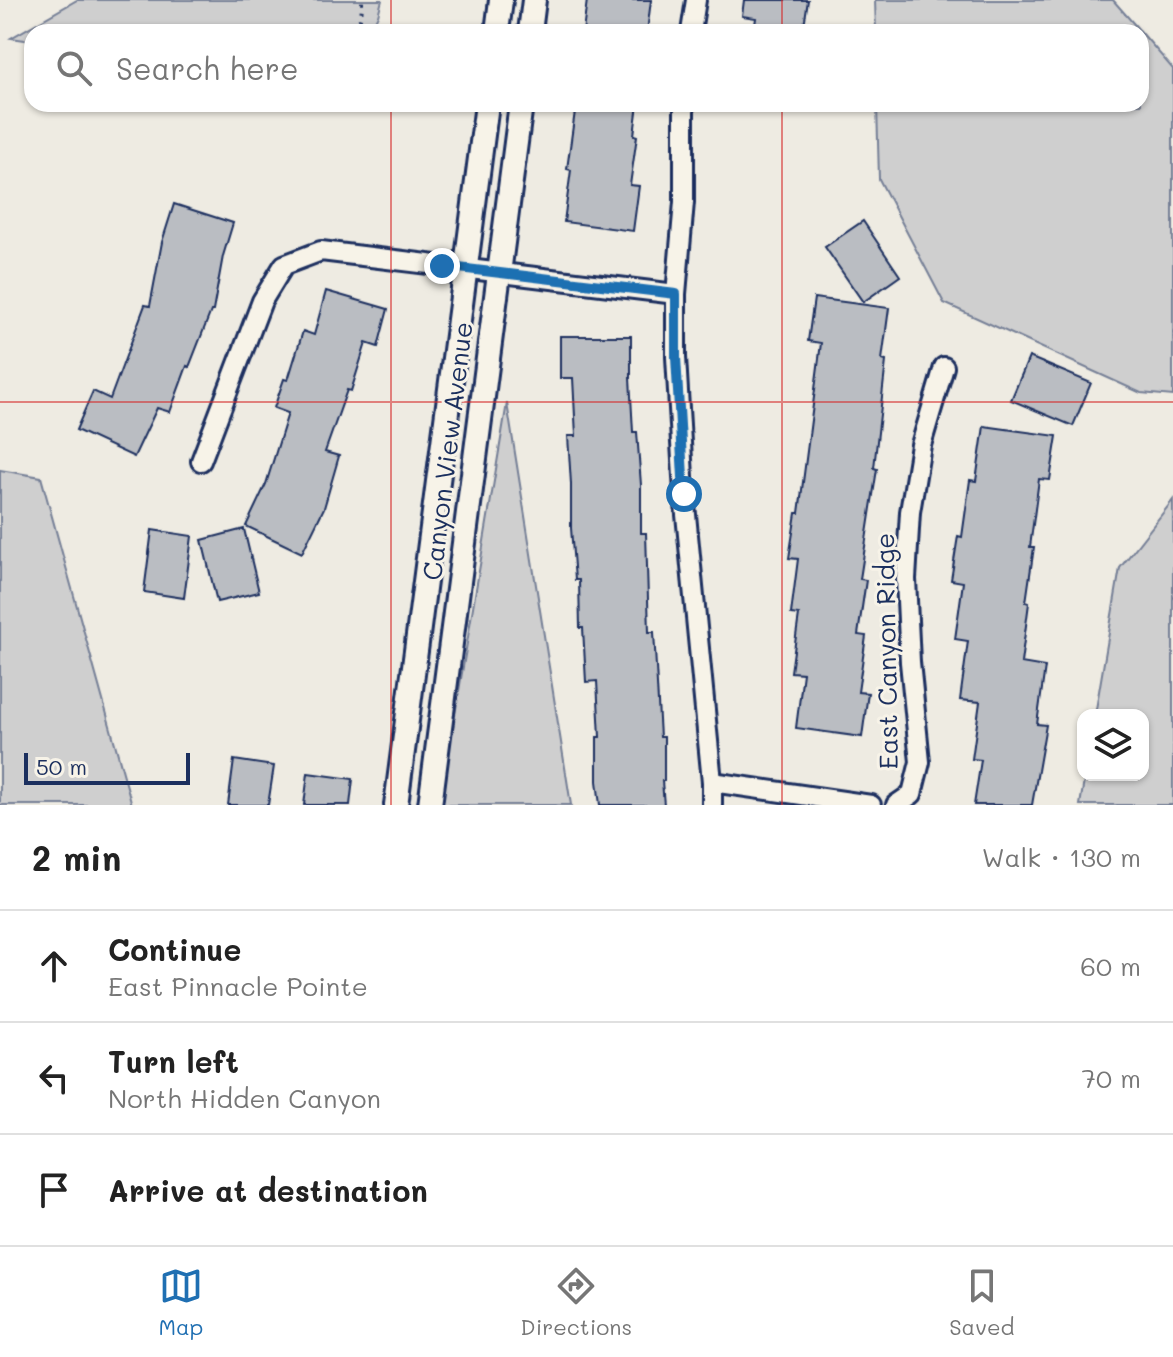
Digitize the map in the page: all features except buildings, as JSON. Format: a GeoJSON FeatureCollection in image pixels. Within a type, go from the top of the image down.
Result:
{"type":"FeatureCollection","features":[{"type":"Feature","properties":{"kind":"street"},"geometry":{"type":"LineString","coordinates":[[498,24],[501,0]]}},
{"type":"Feature","properties":{"kind":"street"},"geometry":{"type":"LineString","coordinates":[[531,24],[534,0]]}},
{"type":"Feature","properties":{"kind":"street"},"geometry":{"type":"LineString","coordinates":[[692,24],[696,0]]}},
{"type":"Feature","properties":{"kind":"street","name":"Canyon View Avenue"},"geometry":{"type":"LineString","coordinates":[[396,805],[486,112]]}},
{"type":"Feature","properties":{"kind":"street","name":"Canyon View Avenue"},"geometry":{"type":"LineString","coordinates":[[430,805],[520,112]]}},
{"type":"Feature","properties":{"kind":"street"},"geometry":{"type":"LineString","coordinates":[[684,112],[684,202],[676,294],[676,357],[684,494],[712,805]]}},
{"type":"Feature","properties":{"kind":"street"},"geometry":{"type":"LineString","coordinates":[[201,461],[262,301],[284,265],[321,251],[676,294]]}},
{"type":"Feature","properties":{"kind":"street","name":"East Canyon Ridge"},"geometry":{"type":"LineString","coordinates":[[896,805],[912,794],[920,762],[906,579],[910,512],[921,445],[944,367]]}},
{"type":"Feature","properties":{"kind":"street"},"geometry":{"type":"LineString","coordinates":[[712,782],[871,805]]}},
{"type":"Feature","properties":{"kind":"path"},"geometry":{"type":"LineString","coordinates":[[357,24],[362,14],[362,0]]}},
{"type":"Feature","properties":{"kind":"shaded area"},"geometry":{"type":"Polygon","coordinates":[[[77,0],[382,0],[374,24],[35,24],[77,0]]]}},
{"type":"Feature","properties":{"kind":"shaded area"},"geometry":{"type":"Polygon","coordinates":[[[875,0],[1113,0],[1134,24],[876,24],[875,0]]]}},
{"type":"Feature","properties":{"kind":"shaded area"},"geometry":{"type":"Polygon","coordinates":[[[24,31],[24,40],[11,38],[24,31]]]}},
{"type":"Feature","properties":{"kind":"shaded area"},"geometry":{"type":"Polygon","coordinates":[[[1149,41],[1173,69],[1173,396],[1141,393],[944,303],[879,179],[877,112],[1149,112],[1149,41]]]}},
{"type":"Feature","properties":{"kind":"shaded area"},"geometry":{"type":"Polygon","coordinates":[[[507,403],[571,805],[440,805],[507,403]]]}},
{"type":"Feature","properties":{"kind":"shaded area"},"geometry":{"type":"Polygon","coordinates":[[[0,470],[41,477],[132,805],[0,805],[0,470]]]}},
{"type":"Feature","properties":{"kind":"shaded area"},"geometry":{"type":"Polygon","coordinates":[[[1173,500],[1173,805],[1080,805],[1084,781],[1149,781],[1149,709],[1096,709],[1120,568],[1173,500]]]}},
{"type":"Feature","properties":{"kind":"route"},"geometry":{"type":"LineString","coordinates":[[442,266],[676,294],[676,357],[684,494]]}}]}
